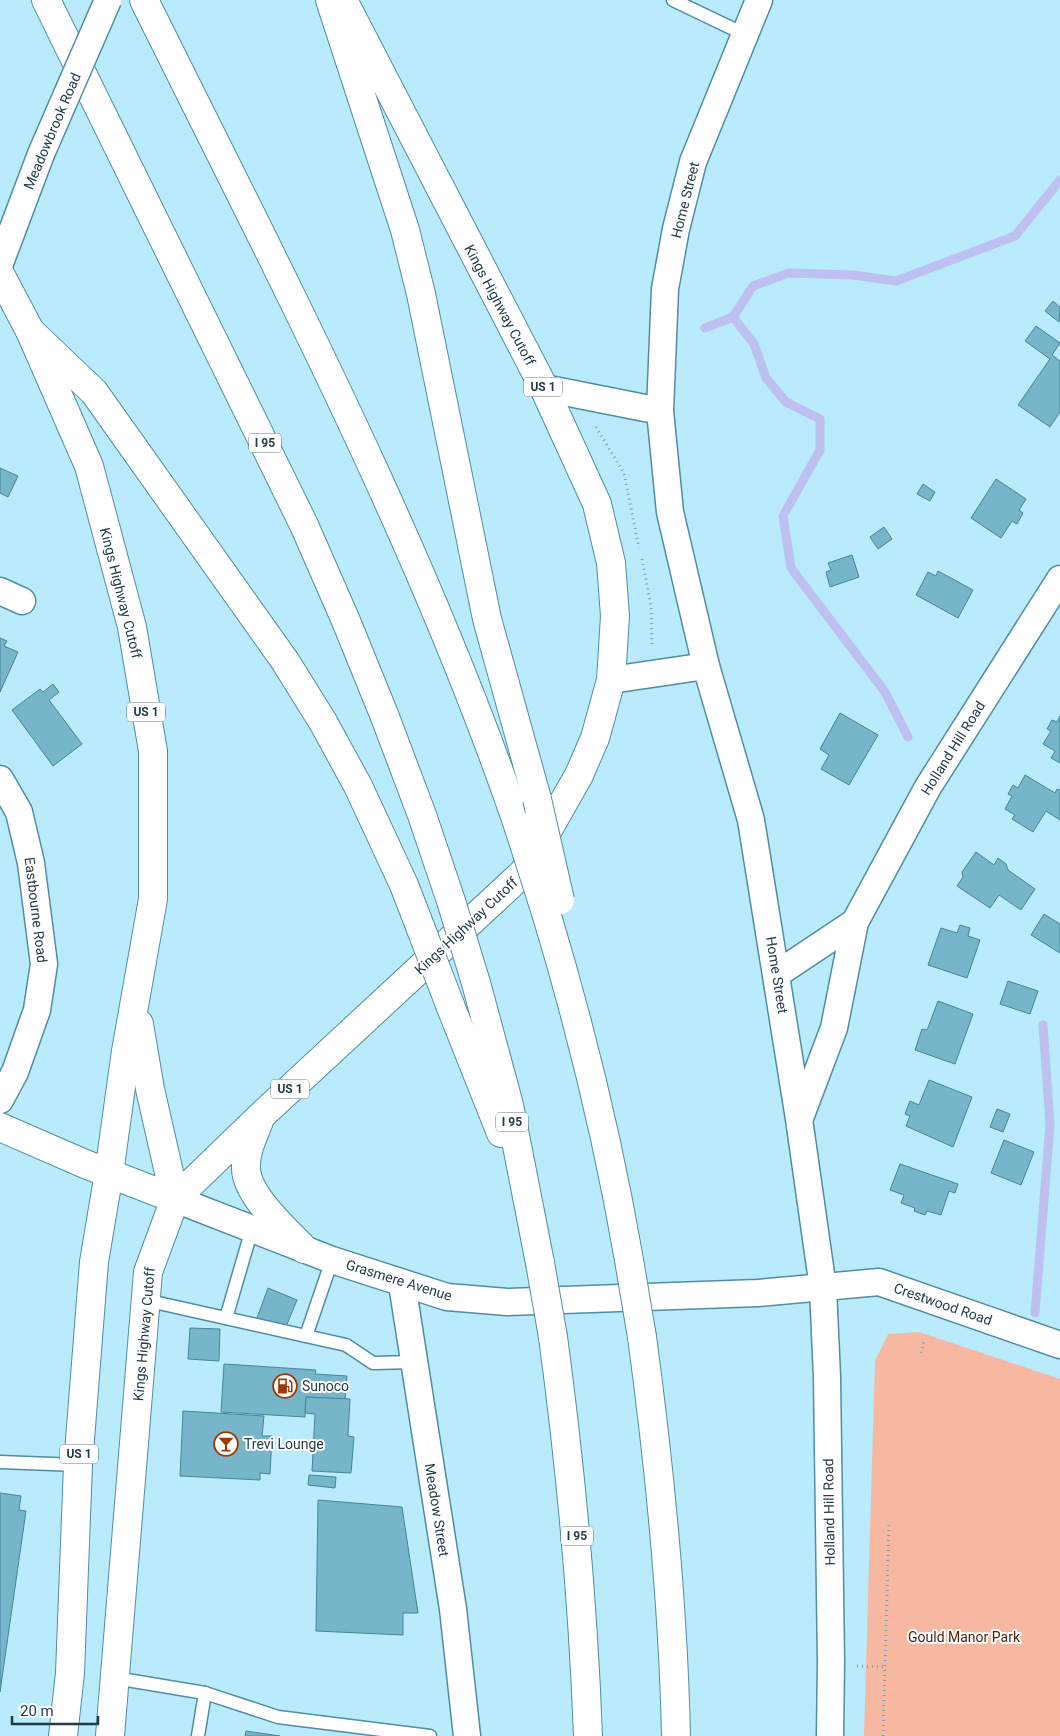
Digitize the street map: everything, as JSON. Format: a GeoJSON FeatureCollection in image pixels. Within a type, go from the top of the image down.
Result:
{"type":"FeatureCollection","features":[{"type":"Feature","properties":{"kind":"main road","name":"I 95"},"geometry":{"type":"LineString","coordinates":[[46,0],[304,525],[385,717],[422,815],[451,901],[476,983],[508,1105],[530,1209],[553,1337],[576,1525],[584,1632],[588,1736]]}},
{"type":"Feature","properties":{"kind":"main road"},"geometry":{"type":"LineString","coordinates":[[144,0],[384,491],[427,585],[467,684],[518,825],[554,908]]}},
{"type":"Feature","properties":{"kind":"main road"},"geometry":{"type":"LineString","coordinates":[[330,0],[405,230],[427,320],[487,618],[537,799],[554,908],[606,1140],[642,1337],[657,1450],[668,1555],[676,1736]]}},
{"type":"Feature","properties":{"kind":"main road","name":"Kings Highway Cutoff"},"geometry":{"type":"LineString","coordinates":[[110,1736],[148,1272],[175,1199],[263,1114],[524,872],[578,775],[595,738],[611,680],[615,616],[611,564],[597,504],[544,388],[342,0]]}},
{"type":"Feature","properties":{"kind":"main road","name":"Kings Highway Cutoff"},"geometry":{"type":"LineString","coordinates":[[0,274],[30,331],[89,466],[132,627],[153,751],[153,899],[94,1262],[78,1465],[70,1673],[63,1736]]}},
{"type":"Feature","properties":{"kind":"main road"},"geometry":{"type":"LineString","coordinates":[[30,331],[94,392],[285,661],[323,722],[358,786],[404,885],[530,1209]]}},
{"type":"Feature","properties":{"kind":"main road"},"geometry":{"type":"LineString","coordinates":[[136,1000],[144,1063],[175,1199]]}},
{"type":"Feature","properties":{"kind":"main road"},"geometry":{"type":"LineString","coordinates":[[263,1114],[248,1147],[246,1170],[248,1181],[260,1200],[304,1249]]}},
{"type":"Feature","properties":{"kind":"main road","name":"Grasmere Avenue"},"geometry":{"type":"LineString","coordinates":[[0,1127],[109,1174],[175,1199]]}},
{"type":"Feature","properties":{"kind":"street","name":"Meadowbrook Road"},"geometry":{"type":"LineString","coordinates":[[0,263],[41,154],[108,0]]}},
{"type":"Feature","properties":{"kind":"street","name":"Home Street"},"geometry":{"type":"LineString","coordinates":[[759,0],[693,162],[676,229],[665,289],[660,411],[670,512],[706,666],[751,820],[777,974],[823,1288]]}},
{"type":"Feature","properties":{"kind":"street"},"geometry":{"type":"LineString","coordinates":[[544,388],[660,411]]}},
{"type":"Feature","properties":{"kind":"street","name":"Holland Hill Road"},"geometry":{"type":"LineString","coordinates":[[799,1119],[834,1028],[855,922],[928,787],[1060,579]]}},
{"type":"Feature","properties":{"kind":"street"},"geometry":{"type":"LineString","coordinates":[[611,680],[706,666]]}},
{"type":"Feature","properties":{"kind":"street","name":"Eastbourne Road"},"geometry":{"type":"LineString","coordinates":[[0,779],[19,812],[29,855],[44,964],[37,1010],[15,1072],[0,1100]]}},
{"type":"Feature","properties":{"kind":"street","name":"Holland Hill Road"},"geometry":{"type":"LineString","coordinates":[[777,974],[855,922]]}},
{"type":"Feature","properties":{"kind":"street","name":"Grasmere Avenue"},"geometry":{"type":"LineString","coordinates":[[175,1199],[332,1260],[447,1297],[507,1302],[823,1288]]}},
{"type":"Feature","properties":{"kind":"street","name":"Crestwood Road"},"geometry":{"type":"LineString","coordinates":[[823,1288],[879,1282],[1060,1345]]}},
{"type":"Feature","properties":{"kind":"street","name":"Meadow Street"},"geometry":{"type":"LineString","coordinates":[[402,1284],[453,1609],[467,1736]]}},
{"type":"Feature","properties":{"kind":"street","name":"Holland Hill Road"},"geometry":{"type":"LineString","coordinates":[[823,1288],[827,1377],[831,1624],[830,1736]]}},
{"type":"Feature","properties":{"kind":"lane"},"geometry":{"type":"LineString","coordinates":[[673,0],[744,34]]}},
{"type":"Feature","properties":{"kind":"lane"},"geometry":{"type":"LineString","coordinates":[[226,1318],[252,1229]]}},
{"type":"Feature","properties":{"kind":"lane"},"geometry":{"type":"LineString","coordinates":[[306,1336],[332,1260]]}},
{"type":"Feature","properties":{"kind":"lane"},"geometry":{"type":"LineString","coordinates":[[146,1300],[346,1345],[373,1363],[413,1362]]}},
{"type":"Feature","properties":{"kind":"lane"},"geometry":{"type":"LineString","coordinates":[[0,1462],[78,1465]]}},
{"type":"Feature","properties":{"kind":"lane"},"geometry":{"type":"LineString","coordinates":[[115,1678],[205,1693],[278,1717],[430,1736]]}},
{"type":"Feature","properties":{"kind":"lane"},"geometry":{"type":"LineString","coordinates":[[198,1736],[205,1693]]}},
{"type":"Feature","properties":{"kind":"path"},"geometry":{"type":"LineString","coordinates":[[921,1353],[924,1341]]}},
{"type":"Feature","properties":{"kind":"path"},"geometry":{"type":"LineString","coordinates":[[883,1736],[888,1523]]}},
{"type":"Feature","properties":{"kind":"green space","name":"Gould Manor Park"},"geometry":{"type":"Polygon","coordinates":[[[919,1332],[1060,1379],[1060,1736],[864,1736],[875,1361],[888,1334],[919,1332]]]}},
{"type":"Feature","properties":{"kind":"building"},"geometry":{"type":"Polygon","coordinates":[[[1053,301],[1060,307],[1059,322],[1045,311],[1053,301]]]}},
{"type":"Feature","properties":{"kind":"building"},"geometry":{"type":"Polygon","coordinates":[[[1036,326],[1060,343],[1052,355],[1060,361],[1060,412],[1050,427],[1018,405],[1050,359],[1025,341],[1036,326]]]}},
{"type":"Feature","properties":{"kind":"building"},"geometry":{"type":"Polygon","coordinates":[[[0,468],[18,476],[8,497],[0,493],[0,468]]]}},
{"type":"Feature","properties":{"kind":"building"},"geometry":{"type":"Polygon","coordinates":[[[996,479],[1026,499],[1019,510],[1023,513],[1017,524],[1012,521],[1001,538],[971,518],[996,479]]]}},
{"type":"Feature","properties":{"kind":"building"},"geometry":{"type":"Polygon","coordinates":[[[923,484],[935,492],[930,501],[917,494],[923,484]]]}},
{"type":"Feature","properties":{"kind":"building"},"geometry":{"type":"Polygon","coordinates":[[[884,527],[892,539],[878,549],[870,537],[884,527]]]}},
{"type":"Feature","properties":{"kind":"building"},"geometry":{"type":"Polygon","coordinates":[[[852,555],[859,577],[830,587],[826,572],[831,570],[828,563],[852,555]]]}},
{"type":"Feature","properties":{"kind":"building"},"geometry":{"type":"Polygon","coordinates":[[[938,571],[973,590],[958,618],[916,595],[928,572],[936,576],[938,571]]]}},
{"type":"Feature","properties":{"kind":"building"},"geometry":{"type":"Polygon","coordinates":[[[0,638],[7,641],[4,646],[18,652],[0,692],[0,638]]]}},
{"type":"Feature","properties":{"kind":"building"},"geometry":{"type":"Polygon","coordinates":[[[53,684],[59,692],[49,700],[82,744],[53,766],[12,710],[40,689],[43,692],[53,684]]]}},
{"type":"Feature","properties":{"kind":"building"},"geometry":{"type":"Polygon","coordinates":[[[840,713],[878,735],[849,785],[821,769],[829,755],[820,749],[840,713]]]}},
{"type":"Feature","properties":{"kind":"building"},"geometry":{"type":"Polygon","coordinates":[[[1060,716],[1060,763],[1051,758],[1055,751],[1043,744],[1051,731],[1047,729],[1052,720],[1057,722],[1060,716]]]}},
{"type":"Feature","properties":{"kind":"building"},"geometry":{"type":"Polygon","coordinates":[[[1025,775],[1055,793],[1057,789],[1060,790],[1060,820],[1046,811],[1033,832],[1012,819],[1015,815],[1005,809],[1012,796],[1008,794],[1013,785],[1018,788],[1025,775]]]}},
{"type":"Feature","properties":{"kind":"building"},"geometry":{"type":"Polygon","coordinates":[[[976,852],[994,865],[998,858],[1006,864],[1008,870],[1035,889],[1021,910],[999,895],[990,908],[957,886],[963,877],[962,872],[976,852]]]}},
{"type":"Feature","properties":{"kind":"building"},"geometry":{"type":"Polygon","coordinates":[[[1044,914],[1060,924],[1060,953],[1031,935],[1044,914]]]}},
{"type":"Feature","properties":{"kind":"building"},"geometry":{"type":"Polygon","coordinates":[[[960,925],[970,928],[968,936],[980,940],[967,978],[928,965],[941,928],[957,933],[960,925]]]}},
{"type":"Feature","properties":{"kind":"building"},"geometry":{"type":"Polygon","coordinates":[[[1008,981],[1038,991],[1030,1014],[1000,1004],[1008,981]]]}},
{"type":"Feature","properties":{"kind":"building"},"geometry":{"type":"Polygon","coordinates":[[[938,1001],[973,1014],[955,1064],[915,1050],[922,1029],[927,1030],[938,1001]]]}},
{"type":"Feature","properties":{"kind":"building"},"geometry":{"type":"Polygon","coordinates":[[[929,1080],[972,1097],[953,1147],[906,1126],[910,1116],[905,1114],[910,1101],[919,1105],[929,1080]]]}},
{"type":"Feature","properties":{"kind":"building"},"geometry":{"type":"Polygon","coordinates":[[[997,1109],[1010,1114],[1003,1132],[990,1127],[997,1109]]]}},
{"type":"Feature","properties":{"kind":"building"},"geometry":{"type":"Polygon","coordinates":[[[1004,1140],[1034,1152],[1021,1185],[991,1173],[1004,1140]]]}},
{"type":"Feature","properties":{"kind":"building"},"geometry":{"type":"Polygon","coordinates":[[[900,1164],[958,1184],[955,1193],[949,1191],[941,1215],[927,1211],[925,1215],[914,1211],[915,1208],[901,1203],[904,1195],[890,1190],[900,1164]]]}},
{"type":"Feature","properties":{"kind":"building"},"geometry":{"type":"Polygon","coordinates":[[[268,1288],[297,1300],[285,1329],[257,1318],[268,1288]]]}},
{"type":"Feature","properties":{"kind":"building"},"geometry":{"type":"Polygon","coordinates":[[[190,1328],[220,1329],[219,1361],[188,1359],[190,1328]]]}},
{"type":"Feature","properties":{"kind":"building","name":"Sunoco"},"geometry":{"type":"Polygon","coordinates":[[[224,1364],[316,1370],[315,1374],[347,1376],[345,1399],[306,1397],[305,1417],[221,1412],[224,1364]]]}},
{"type":"Feature","properties":{"kind":"building"},"geometry":{"type":"Polygon","coordinates":[[[306,1397],[350,1399],[348,1436],[354,1437],[351,1473],[312,1471],[315,1414],[305,1413],[306,1397]]]}},
{"type":"Feature","properties":{"kind":"building","name":"Trevi Lounge"},"geometry":{"type":"Polygon","coordinates":[[[183,1411],[264,1416],[262,1436],[272,1436],[270,1474],[260,1473],[260,1480],[180,1476],[183,1411]]]}},
{"type":"Feature","properties":{"kind":"building"},"geometry":{"type":"Polygon","coordinates":[[[309,1475],[336,1477],[335,1488],[308,1485],[309,1475]]]}},
{"type":"Feature","properties":{"kind":"building"},"geometry":{"type":"Polygon","coordinates":[[[0,1493],[21,1496],[19,1510],[26,1511],[0,1692],[0,1493]]]}},
{"type":"Feature","properties":{"kind":"building"},"geometry":{"type":"Polygon","coordinates":[[[318,1500],[402,1507],[418,1613],[403,1613],[403,1635],[316,1631],[318,1500]]]}},
{"type":"Feature","properties":{"kind":"building"},"geometry":{"type":"Polygon","coordinates":[[[246,1731],[280,1736],[245,1736],[246,1731]]]}},
{"type":"Feature","properties":{"kind":"waterway"},"geometry":{"type":"LineString","coordinates":[[705,328],[733,317],[753,286],[789,273],[853,275],[896,281],[1015,236],[1060,180]]}},
{"type":"Feature","properties":{"kind":"waterway"},"geometry":{"type":"LineString","coordinates":[[733,317],[754,344],[766,378],[786,402],[820,419],[820,450],[783,516],[791,568],[885,692],[908,737]]}},
{"type":"Feature","properties":{"kind":"waterway"},"geometry":{"type":"LineString","coordinates":[[1035,1313],[1050,1124],[1043,1025]]}},
{"type":"Feature","properties":{"kind":"place","name":"Sunoco"},"geometry":{"type":"Point","coordinates":[285,1386]}},
{"type":"Feature","properties":{"kind":"place","name":"Trevi Lounge"},"geometry":{"type":"Point","coordinates":[226,1444]}}]}
